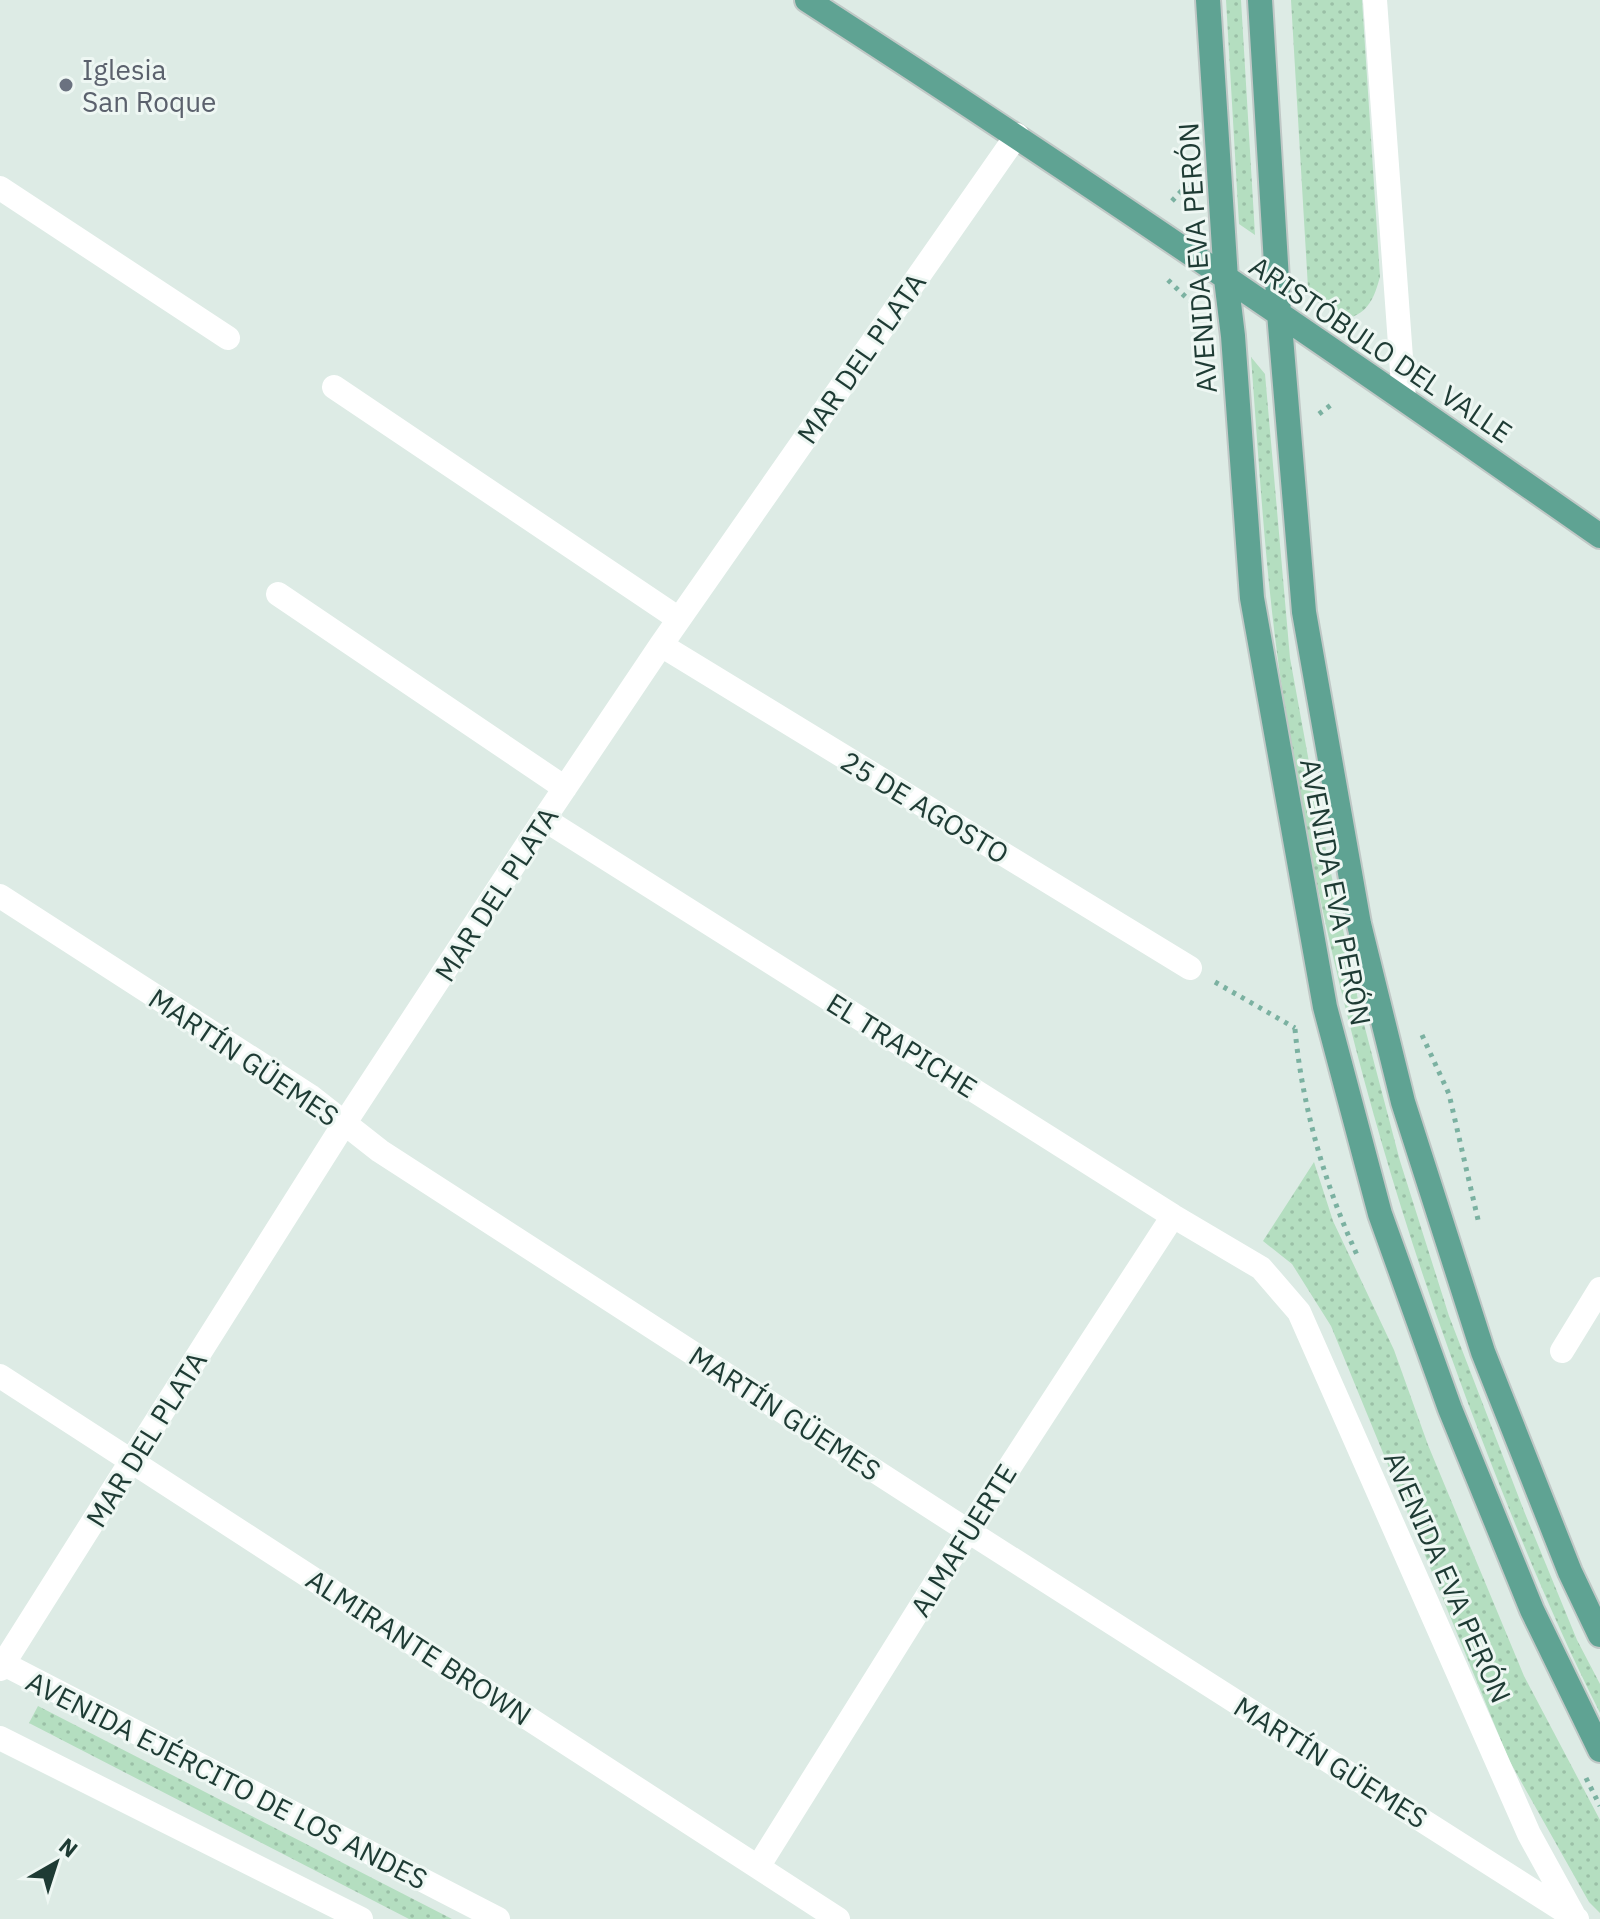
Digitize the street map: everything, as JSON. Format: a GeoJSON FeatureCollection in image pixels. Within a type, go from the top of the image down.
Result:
{"type":"FeatureCollection","features":[{"type":"Feature","properties":{"kind":"main road","name":"ARISTÓBULO DEL VALLE"},"geometry":{"type":"LineString","coordinates":[[807,0],[1017,135],[1600,536]]}},
{"type":"Feature","properties":{"kind":"main road","name":"AVENIDA EVA PERÓN"},"geometry":{"type":"LineString","coordinates":[[1208,0],[1226,279],[1252,598],[1325,1007],[1380,1214],[1450,1409],[1532,1610],[1600,1750]]}},
{"type":"Feature","properties":{"kind":"main road","name":"AVENIDA EVA PERÓN"},"geometry":{"type":"LineString","coordinates":[[1260,0],[1279,313],[1304,612],[1359,924],[1395,1073],[1483,1352],[1570,1572],[1600,1635]]}},
{"type":"Feature","properties":{"kind":"street"},"geometry":{"type":"LineString","coordinates":[[1375,0],[1404,399]]}},
{"type":"Feature","properties":{"kind":"street","name":"MAR DEL PLATA"},"geometry":{"type":"LineString","coordinates":[[1,1665],[344,1124],[544,819],[661,645],[1017,135]]}},
{"type":"Feature","properties":{"kind":"street"},"geometry":{"type":"LineString","coordinates":[[0,188],[228,338]]}},
{"type":"Feature","properties":{"kind":"street"},"geometry":{"type":"LineString","coordinates":[[334,387],[679,619]]}},
{"type":"Feature","properties":{"kind":"street"},"geometry":{"type":"LineString","coordinates":[[278,594],[565,788]]}},
{"type":"Feature","properties":{"kind":"street","name":"25 DE AGOSTO"},"geometry":{"type":"LineString","coordinates":[[661,645],[1190,968]]}},
{"type":"Feature","properties":{"kind":"street","name":"EL TRAPICHE"},"geometry":{"type":"LineString","coordinates":[[544,819],[1173,1216],[1261,1268]]}},
{"type":"Feature","properties":{"kind":"street","name":"MARTÍN GÜEMES"},"geometry":{"type":"LineString","coordinates":[[0,896],[310,1096],[380,1151],[968,1531],[1576,1918]]}},
{"type":"Feature","properties":{"kind":"street","name":"ALMAFUERTE"},"geometry":{"type":"LineString","coordinates":[[758,1867],[968,1531],[1173,1216]]}},
{"type":"Feature","properties":{"kind":"street","name":"AVENIDA EVA PERÓN"},"geometry":{"type":"LineString","coordinates":[[1261,1268],[1299,1312],[1529,1834],[1576,1918]]}},
{"type":"Feature","properties":{"kind":"street"},"geometry":{"type":"LineString","coordinates":[[1562,1351],[1600,1289]]}},
{"type":"Feature","properties":{"kind":"street","name":"ALMIRANTE BROWN"},"geometry":{"type":"LineString","coordinates":[[0,1376],[838,1919]]}},
{"type":"Feature","properties":{"kind":"street","name":"AVENIDA EJÉRCITO DE LOS ANDES"},"geometry":{"type":"LineString","coordinates":[[1,1665],[498,1919]]}},
{"type":"Feature","properties":{"kind":"street"},"geometry":{"type":"LineString","coordinates":[[0,1738],[361,1919]]}},
{"type":"Feature","properties":{"kind":"path"},"geometry":{"type":"LineString","coordinates":[[1316,416],[1331,405]]}},
{"type":"Feature","properties":{"kind":"path"},"geometry":{"type":"LineString","coordinates":[[1190,968],[1295,1028]]}},
{"type":"Feature","properties":{"kind":"path"},"geometry":{"type":"LineString","coordinates":[[1417,1022],[1449,1094],[1480,1227]]}},
{"type":"Feature","properties":{"kind":"green space"},"geometry":{"type":"Polygon","coordinates":[[[1226,0],[1241,0],[1255,235],[1239,224],[1226,0]]]}},
{"type":"Feature","properties":{"kind":"green space"},"geometry":{"type":"Polygon","coordinates":[[[1291,0],[1362,0],[1380,277],[1370,303],[1347,319],[1319,303],[1308,288],[1291,0]]]}},
{"type":"Feature","properties":{"kind":"green space"},"geometry":{"type":"Polygon","coordinates":[[[1251,357],[1265,374],[1290,658],[1319,817],[1360,1009],[1400,1161],[1449,1316],[1524,1511],[1577,1640],[1600,1684],[1600,1713],[1538,1578],[1482,1440],[1416,1253],[1360,1063],[1314,870],[1280,675],[1266,556],[1251,357]]]}},
{"type":"Feature","properties":{"kind":"green space"},"geometry":{"type":"Polygon","coordinates":[[[1314,1162],[1333,1221],[1394,1350],[1428,1445],[1524,1676],[1600,1820],[1600,1913],[1589,1902],[1509,1760],[1331,1326],[1292,1264],[1263,1241],[1314,1162]]]}},
{"type":"Feature","properties":{"kind":"green space"},"geometry":{"type":"Polygon","coordinates":[[[38,1706],[452,1919],[409,1919],[29,1723],[38,1706]]]}},
{"type":"Feature","properties":{"kind":"place","name":"Iglesia San Roque"},"geometry":{"type":"Point","coordinates":[66,85]}}]}
